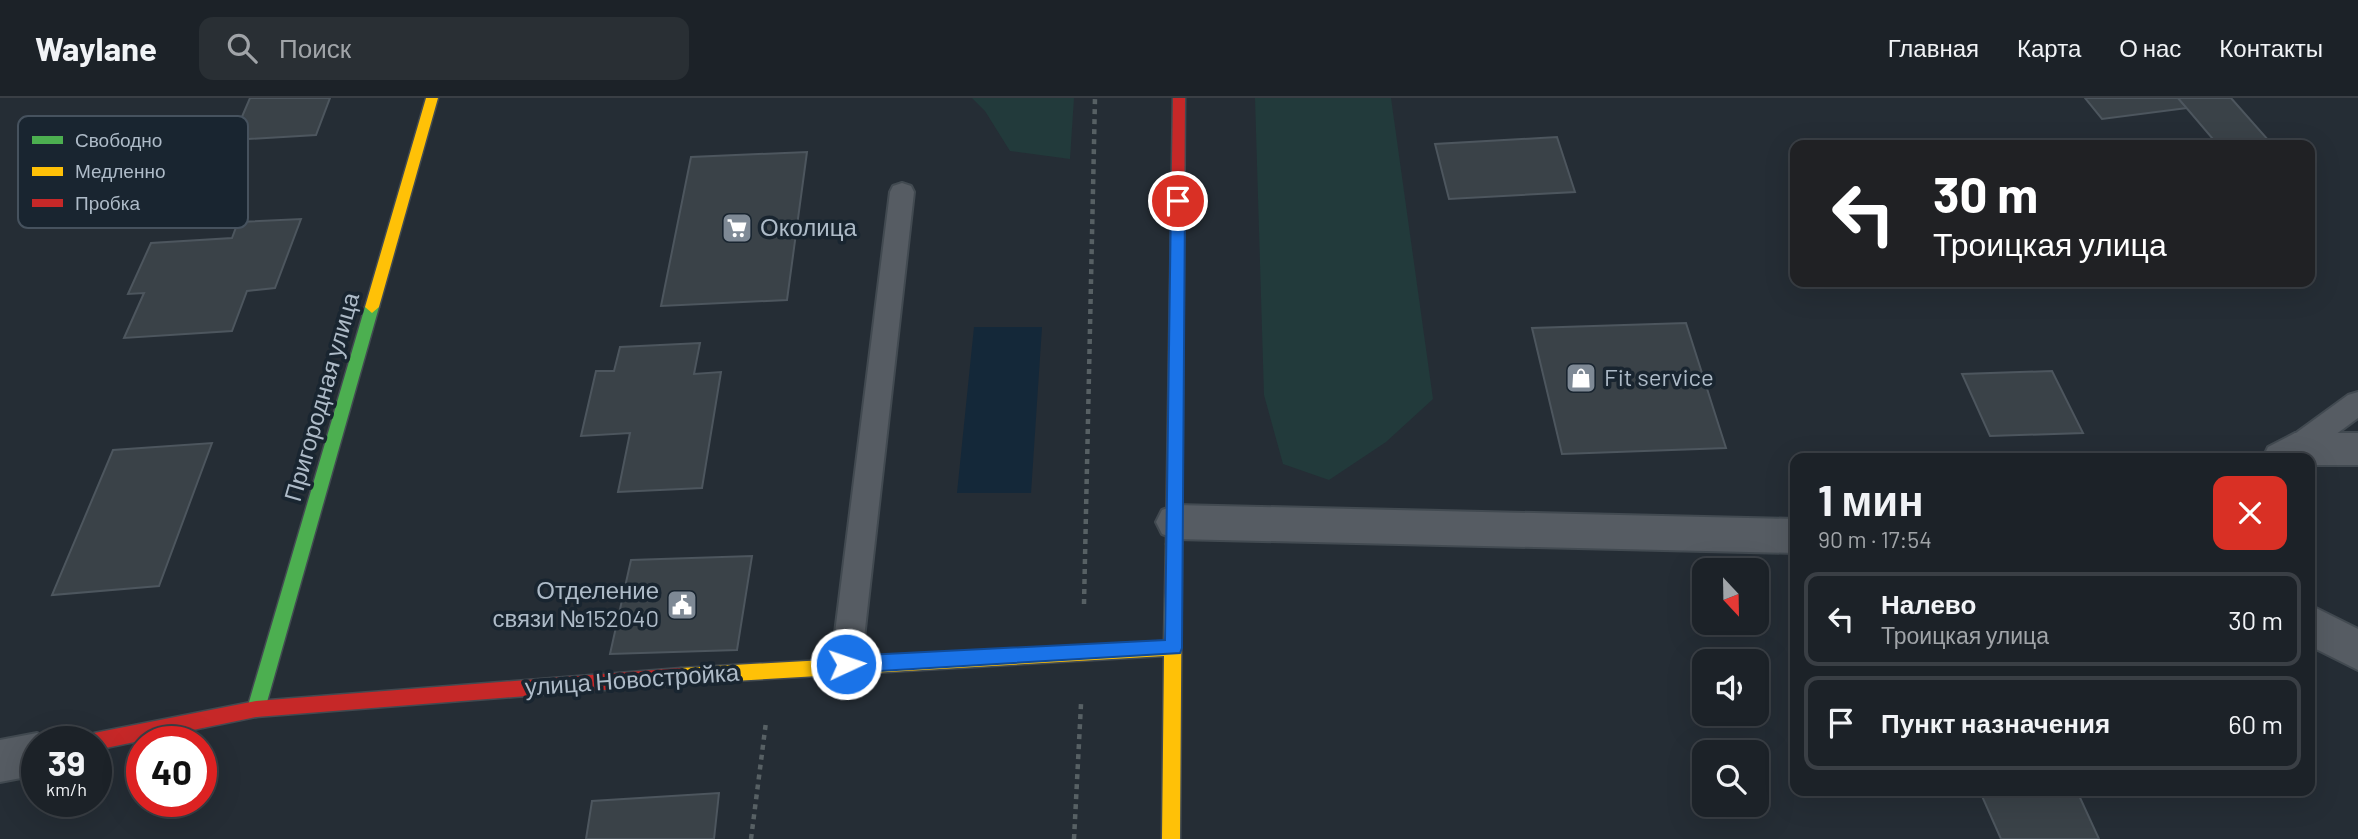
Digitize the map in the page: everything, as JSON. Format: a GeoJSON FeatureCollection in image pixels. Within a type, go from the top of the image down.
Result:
{"type":"FeatureCollection","features":[{"type":"Feature","properties":{"kind":"street","name":"Пригородная улица"},"geometry":{"type":"LineString","coordinates":[[256,709],[432,98]]}},
{"type":"Feature","properties":{"kind":"street"},"geometry":{"type":"LineString","coordinates":[[1171,839],[1177,523],[1179,98]]}},
{"type":"Feature","properties":{"kind":"street"},"geometry":{"type":"LineString","coordinates":[[2302,453],[2358,449]]}},
{"type":"Feature","properties":{"kind":"street"},"geometry":{"type":"LineString","coordinates":[[1177,523],[1790,536]]}},
{"type":"Feature","properties":{"kind":"street"},"geometry":{"type":"LineString","coordinates":[[2315,627],[2358,651]]}},
{"type":"Feature","properties":{"kind":"street","name":"улица Новостройка"},"geometry":{"type":"LineString","coordinates":[[112,738],[256,709],[846,664],[1174,648]]}},
{"type":"Feature","properties":{"kind":"street"},"geometry":{"type":"LineString","coordinates":[[0,761],[21,757]]}},
{"type":"Feature","properties":{"kind":"lane"},"geometry":{"type":"LineString","coordinates":[[846,664],[902,192]]}},
{"type":"Feature","properties":{"kind":"lane"},"geometry":{"type":"LineString","coordinates":[[2289,453],[2358,403]]}},
{"type":"Feature","properties":{"kind":"path"},"geometry":{"type":"LineString","coordinates":[[1074,839],[1083,653],[1095,98]]}},
{"type":"Feature","properties":{"kind":"path"},"geometry":{"type":"LineString","coordinates":[[751,839],[772,669]]}},
{"type":"Feature","properties":{"kind":"green space"},"geometry":{"type":"Polygon","coordinates":[[[972,98],[1074,98],[1070,159],[1010,151],[985,111],[972,98]]]}},
{"type":"Feature","properties":{"kind":"green space"},"geometry":{"type":"Polygon","coordinates":[[[1255,98],[1391,98],[1433,399],[1386,442],[1329,480],[1283,464],[1264,395],[1255,98]]]}},
{"type":"Feature","properties":{"kind":"water"},"geometry":{"type":"Polygon","coordinates":[[[974,327],[1042,327],[1031,493],[957,493],[974,327]]]}},
{"type":"Feature","properties":{"kind":"building"},"geometry":{"type":"Polygon","coordinates":[[[250,98],[330,98],[316,135],[248,139],[248,116],[242,116],[250,98]]]}},
{"type":"Feature","properties":{"kind":"building"},"geometry":{"type":"Polygon","coordinates":[[[2085,98],[2178,98],[2187,108],[2102,119],[2085,98]]]}},
{"type":"Feature","properties":{"kind":"building"},"geometry":{"type":"Polygon","coordinates":[[[2178,98],[2231,98],[2268,140],[2214,140],[2178,98]]]}},
{"type":"Feature","properties":{"kind":"building"},"geometry":{"type":"Polygon","coordinates":[[[1557,137],[1575,192],[1449,199],[1435,144],[1557,137]]]}},
{"type":"Feature","properties":{"kind":"building","name":"Околица"},"geometry":{"type":"Polygon","coordinates":[[[807,152],[787,300],[661,306],[691,157],[807,152]]]}},
{"type":"Feature","properties":{"kind":"building"},"geometry":{"type":"Polygon","coordinates":[[[301,219],[275,288],[247,291],[232,331],[124,338],[144,293],[128,294],[151,243],[232,238],[236,228],[248,228],[248,222],[301,219]]]}},
{"type":"Feature","properties":{"kind":"building"},"geometry":{"type":"Polygon","coordinates":[[[1686,323],[1726,448],[1562,454],[1532,328],[1686,323]]]}},
{"type":"Feature","properties":{"kind":"building"},"geometry":{"type":"Polygon","coordinates":[[[700,343],[694,374],[721,372],[702,488],[618,492],[630,433],[581,436],[596,371],[614,371],[620,347],[700,343]]]}},
{"type":"Feature","properties":{"kind":"building"},"geometry":{"type":"Polygon","coordinates":[[[2052,371],[2083,433],[1990,436],[1962,374],[2052,371]]]}},
{"type":"Feature","properties":{"kind":"building"},"geometry":{"type":"Polygon","coordinates":[[[212,443],[159,586],[52,595],[113,450],[212,443]]]}},
{"type":"Feature","properties":{"kind":"building","name":"Отделение связи №152040"},"geometry":{"type":"Polygon","coordinates":[[[752,556],[737,650],[610,654],[631,560],[752,556]]]}},
{"type":"Feature","properties":{"kind":"building"},"geometry":{"type":"Polygon","coordinates":[[[719,793],[714,839],[586,839],[592,801],[719,793]]]}},
{"type":"Feature","properties":{"kind":"building"},"geometry":{"type":"Polygon","coordinates":[[[1982,796],[2079,796],[2099,839],[2001,839],[1982,796]]]}},
{"type":"Feature","properties":{"kind":"traffic: fast"},"geometry":{"type":"LineString","coordinates":[[256,709],[372,307]]}},
{"type":"Feature","properties":{"kind":"traffic: slow"},"geometry":{"type":"LineString","coordinates":[[372,307],[432,98]]}},
{"type":"Feature","properties":{"kind":"traffic: slow"},"geometry":{"type":"LineString","coordinates":[[1171,839],[1174,544]]}},
{"type":"Feature","properties":{"kind":"traffic: slow"},"geometry":{"type":"LineString","coordinates":[[681,676],[1174,648]]}},
{"type":"Feature","properties":{"kind":"traffic: jam"},"geometry":{"type":"LineString","coordinates":[[1174,544],[1179,98]]}},
{"type":"Feature","properties":{"kind":"traffic: jam"},"geometry":{"type":"LineString","coordinates":[[112,738],[256,709],[681,676]]}},
{"type":"Feature","properties":{"kind":"place","name":"Околица"},"geometry":{"type":"Point","coordinates":[737,228]}},
{"type":"Feature","properties":{"kind":"place","name":"Fit service"},"geometry":{"type":"Point","coordinates":[1581,378]}},
{"type":"Feature","properties":{"kind":"place","name":"Отделение связи №152040"},"geometry":{"type":"Point","coordinates":[682,605]}},
{"type":"Feature","properties":{"kind":"route"},"geometry":{"type":"LineString","coordinates":[[846,664],[1174,648],[1178,201]]}}]}
